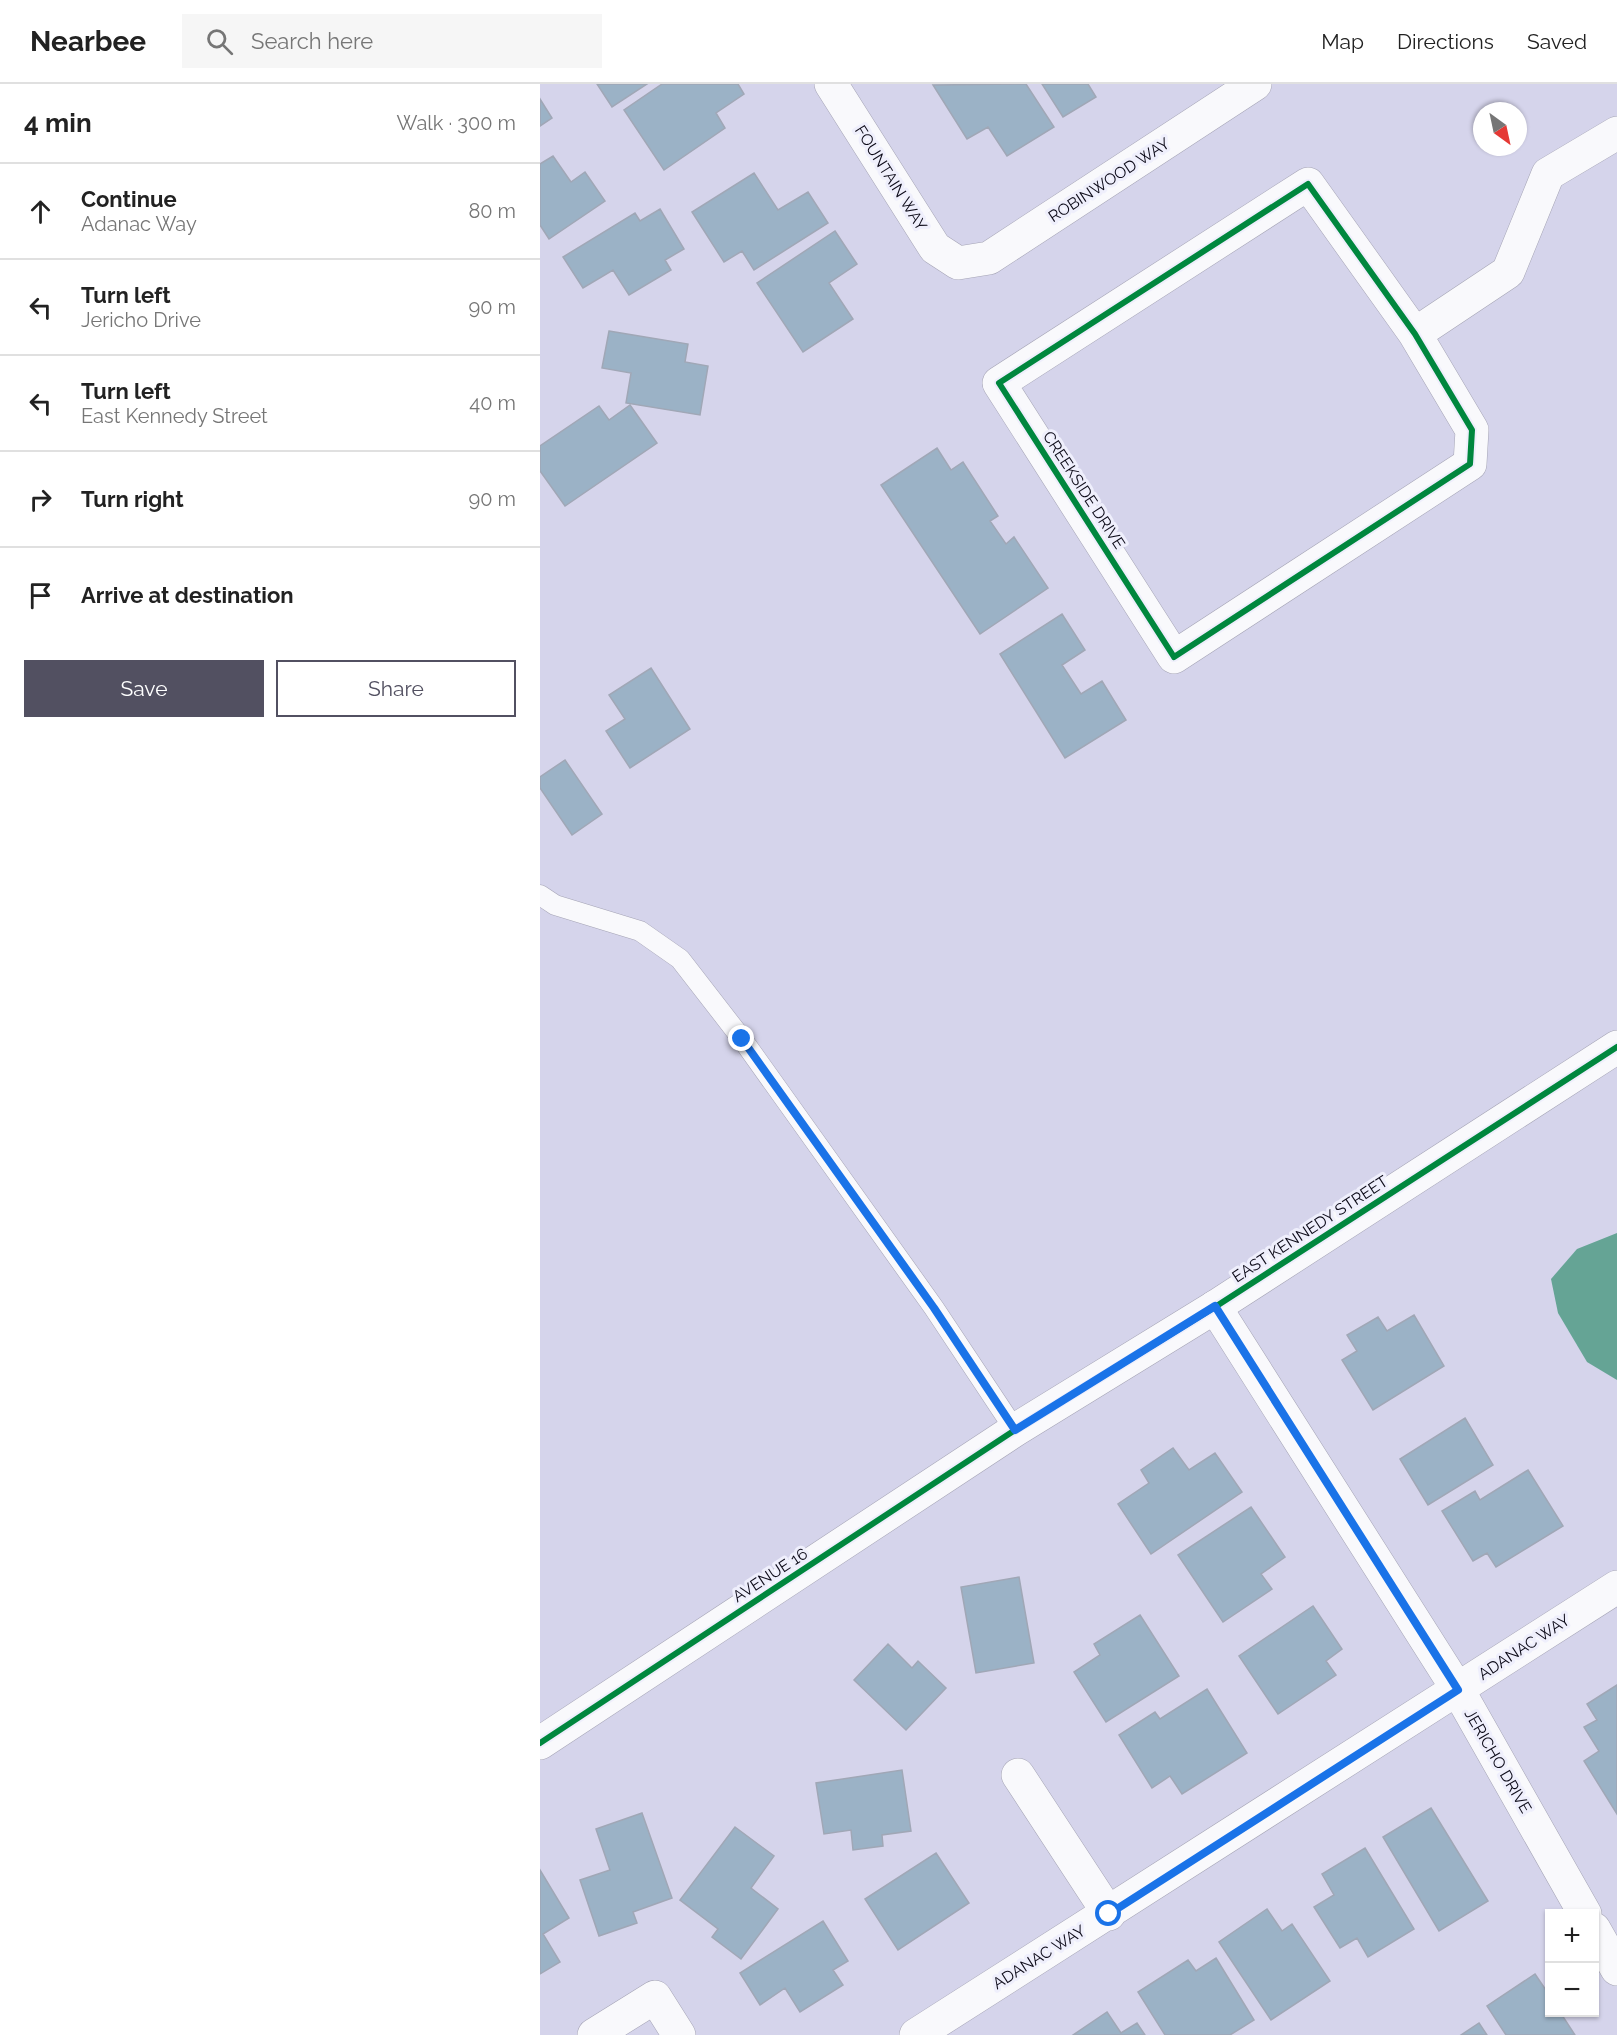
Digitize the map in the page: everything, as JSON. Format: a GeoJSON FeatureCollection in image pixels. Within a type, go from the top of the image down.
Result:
{"type":"FeatureCollection","features":[{"type":"Feature","properties":{"kind":"street","name":"FOUNTAIN WAY"},"geometry":{"type":"LineString","coordinates":[[831,84],[935,248],[958,263]]}},
{"type":"Feature","properties":{"kind":"street","name":"ROBINWOOD WAY"},"geometry":{"type":"LineString","coordinates":[[958,263],[989,258],[1255,84]]}},
{"type":"Feature","properties":{"kind":"street"},"geometry":{"type":"LineString","coordinates":[[1415,334],[1508,272],[1548,174],[1617,133]]}},
{"type":"Feature","properties":{"kind":"street","name":"CREEKSIDE DRIVE"},"geometry":{"type":"LineString","coordinates":[[1308,184],[1415,334],[1472,430],[1470,464],[1174,657],[999,383],[1308,184]]}},
{"type":"Feature","properties":{"kind":"street","name":"EAST KENNEDY STREET"},"geometry":{"type":"LineString","coordinates":[[1015,1430],[1215,1306],[1617,1047]]}},
{"type":"Feature","properties":{"kind":"street","name":"JERICHO DRIVE"},"geometry":{"type":"LineString","coordinates":[[1215,1306],[1458,1690],[1583,1909]]}},
{"type":"Feature","properties":{"kind":"street","name":"AVENUE 16"},"geometry":{"type":"LineString","coordinates":[[540,1743],[1015,1430]]}},
{"type":"Feature","properties":{"kind":"street","name":"ADANAC WAY"},"geometry":{"type":"LineString","coordinates":[[916,2035],[1109,1914],[1617,1587]]}},
{"type":"Feature","properties":{"kind":"street"},"geometry":{"type":"LineString","coordinates":[[1018,1775],[1109,1914]]}},
{"type":"Feature","properties":{"kind":"street"},"geometry":{"type":"LineString","coordinates":[[1599,1938],[1617,1969]]}},
{"type":"Feature","properties":{"kind":"street"},"geometry":{"type":"LineString","coordinates":[[594,2035],[655,1997],[679,2035]]}},
{"type":"Feature","properties":{"kind":"lane"},"geometry":{"type":"LineString","coordinates":[[540,895],[555,905],[640,931],[680,959],[742,1039],[934,1308],[1015,1430]]}},
{"type":"Feature","properties":{"kind":"shaded area"},"geometry":{"type":"Polygon","coordinates":[[[1617,1233],[1617,1380],[1587,1362],[1558,1313],[1551,1279],[1577,1249],[1617,1233]]]}},
{"type":"Feature","properties":{"kind":"building"},"geometry":{"type":"Polygon","coordinates":[[[597,84],[647,84],[612,107],[597,84]]]}},
{"type":"Feature","properties":{"kind":"building"},"geometry":{"type":"Polygon","coordinates":[[[662,84],[738,84],[744,94],[716,113],[725,128],[664,170],[624,110],[662,84]]]}},
{"type":"Feature","properties":{"kind":"building"},"geometry":{"type":"Polygon","coordinates":[[[1026,84],[1054,127],[1007,156],[988,127],[967,139],[933,85],[1026,84]]]}},
{"type":"Feature","properties":{"kind":"building"},"geometry":{"type":"Polygon","coordinates":[[[1042,84],[1088,84],[1096,97],[1063,117],[1042,84]]]}},
{"type":"Feature","properties":{"kind":"building"},"geometry":{"type":"Polygon","coordinates":[[[540,99],[552,118],[540,126],[540,99]]]}},
{"type":"Feature","properties":{"kind":"building"},"geometry":{"type":"Polygon","coordinates":[[[553,156],[571,182],[585,172],[605,201],[549,239],[540,225],[540,164],[553,156]]]}},
{"type":"Feature","properties":{"kind":"building"},"geometry":{"type":"Polygon","coordinates":[[[754,173],[778,210],[808,192],[828,223],[754,270],[742,251],[724,262],[692,212],[754,173]]]}},
{"type":"Feature","properties":{"kind":"building"},"geometry":{"type":"Polygon","coordinates":[[[660,209],[684,249],[665,260],[671,270],[629,295],[613,270],[583,288],[563,257],[635,213],[640,221],[660,209]]]}},
{"type":"Feature","properties":{"kind":"building"},"geometry":{"type":"Polygon","coordinates":[[[835,231],[857,264],[829,283],[853,319],[803,352],[757,283],[835,231]]]}},
{"type":"Feature","properties":{"kind":"building"},"geometry":{"type":"Polygon","coordinates":[[[609,331],[688,344],[685,362],[708,366],[700,415],[626,403],[631,373],[602,368],[609,331]]]}},
{"type":"Feature","properties":{"kind":"building"},"geometry":{"type":"Polygon","coordinates":[[[630,405],[657,443],[565,506],[540,471],[540,446],[599,406],[609,420],[630,405]]]}},
{"type":"Feature","properties":{"kind":"building"},"geometry":{"type":"Polygon","coordinates":[[[937,448],[951,470],[963,462],[998,516],[990,521],[1006,544],[1014,537],[1048,588],[980,634],[881,485],[937,448]]]}},
{"type":"Feature","properties":{"kind":"building"},"geometry":{"type":"Polygon","coordinates":[[[1062,614],[1085,650],[1062,665],[1081,694],[1102,681],[1126,720],[1065,758],[1000,654],[1062,614]]]}},
{"type":"Feature","properties":{"kind":"building"},"geometry":{"type":"Polygon","coordinates":[[[651,668],[690,729],[630,768],[606,731],[625,719],[609,695],[651,668]]]}},
{"type":"Feature","properties":{"kind":"building"},"geometry":{"type":"Polygon","coordinates":[[[565,760],[602,814],[572,835],[540,788],[540,777],[565,760]]]}},
{"type":"Feature","properties":{"kind":"building"},"geometry":{"type":"Polygon","coordinates":[[[1414,1315],[1444,1366],[1373,1410],[1342,1360],[1357,1351],[1347,1335],[1378,1317],[1387,1331],[1414,1315]]]}},
{"type":"Feature","properties":{"kind":"building"},"geometry":{"type":"Polygon","coordinates":[[[1465,1418],[1493,1465],[1428,1505],[1400,1459],[1465,1418]]]}},
{"type":"Feature","properties":{"kind":"building"},"geometry":{"type":"Polygon","coordinates":[[[1173,1448],[1189,1470],[1215,1453],[1242,1492],[1151,1554],[1118,1504],[1149,1483],[1141,1470],[1173,1448]]]}},
{"type":"Feature","properties":{"kind":"building"},"geometry":{"type":"Polygon","coordinates":[[[1528,1470],[1563,1526],[1496,1567],[1487,1553],[1473,1561],[1442,1511],[1475,1491],[1480,1500],[1528,1470]]]}},
{"type":"Feature","properties":{"kind":"building"},"geometry":{"type":"Polygon","coordinates":[[[1251,1507],[1285,1557],[1261,1574],[1272,1589],[1223,1622],[1178,1555],[1251,1507]]]}},
{"type":"Feature","properties":{"kind":"building"},"geometry":{"type":"Polygon","coordinates":[[[1019,1577],[1034,1663],[976,1673],[961,1587],[1019,1577]]]}},
{"type":"Feature","properties":{"kind":"building"},"geometry":{"type":"Polygon","coordinates":[[[1313,1606],[1342,1649],[1326,1661],[1336,1675],[1278,1714],[1239,1656],[1313,1606]]]}},
{"type":"Feature","properties":{"kind":"building"},"geometry":{"type":"Polygon","coordinates":[[[1140,1615],[1179,1676],[1106,1722],[1074,1672],[1100,1655],[1094,1644],[1140,1615]]]}},
{"type":"Feature","properties":{"kind":"building"},"geometry":{"type":"Polygon","coordinates":[[[888,1644],[912,1668],[918,1661],[946,1688],[906,1730],[854,1680],[888,1644]]]}},
{"type":"Feature","properties":{"kind":"building"},"geometry":{"type":"Polygon","coordinates":[[[1617,1685],[1617,1814],[1584,1761],[1599,1751],[1584,1727],[1597,1720],[1587,1704],[1617,1685]]]}},
{"type":"Feature","properties":{"kind":"building"},"geometry":{"type":"Polygon","coordinates":[[[1207,1689],[1247,1753],[1182,1794],[1170,1776],[1152,1788],[1119,1735],[1155,1712],[1160,1719],[1207,1689]]]}},
{"type":"Feature","properties":{"kind":"building"},"geometry":{"type":"Polygon","coordinates":[[[902,1770],[911,1831],[882,1835],[883,1846],[853,1850],[851,1830],[824,1834],[816,1783],[902,1770]]]}},
{"type":"Feature","properties":{"kind":"building"},"geometry":{"type":"Polygon","coordinates":[[[1431,1808],[1488,1901],[1439,1931],[1383,1837],[1431,1808]]]}},
{"type":"Feature","properties":{"kind":"building"},"geometry":{"type":"Polygon","coordinates":[[[642,1813],[672,1898],[633,1912],[637,1923],[599,1936],[580,1880],[610,1870],[596,1829],[642,1813]]]}},
{"type":"Feature","properties":{"kind":"building"},"geometry":{"type":"Polygon","coordinates":[[[735,1827],[774,1856],[751,1888],[778,1909],[741,1959],[712,1937],[718,1929],[680,1900],[735,1827]]]}},
{"type":"Feature","properties":{"kind":"building"},"geometry":{"type":"Polygon","coordinates":[[[1365,1848],[1414,1929],[1368,1957],[1357,1938],[1340,1948],[1314,1907],[1334,1895],[1322,1874],[1365,1848]]]}},
{"type":"Feature","properties":{"kind":"building"},"geometry":{"type":"Polygon","coordinates":[[[936,1853],[969,1903],[898,1950],[865,1899],[936,1853]]]}},
{"type":"Feature","properties":{"kind":"building"},"geometry":{"type":"Polygon","coordinates":[[[540,1870],[569,1918],[543,1934],[560,1962],[540,1974],[540,1870]]]}},
{"type":"Feature","properties":{"kind":"building"},"geometry":{"type":"Polygon","coordinates":[[[1267,1909],[1282,1931],[1292,1924],[1330,1981],[1271,2020],[1219,1942],[1267,1909]]]}},
{"type":"Feature","properties":{"kind":"building"},"geometry":{"type":"Polygon","coordinates":[[[823,1921],[848,1961],[833,1970],[843,1985],[800,2012],[785,1988],[760,2005],[740,1973],[823,1921]]]}},
{"type":"Feature","properties":{"kind":"building"},"geometry":{"type":"Polygon","coordinates":[[[1216,1958],[1254,2020],[1230,2035],[1165,2035],[1138,1992],[1188,1960],[1196,1971],[1216,1958]]]}},
{"type":"Feature","properties":{"kind":"building"},"geometry":{"type":"Polygon","coordinates":[[[1535,1974],[1545,1989],[1545,2017],[1563,2017],[1575,2035],[1506,2035],[1487,2006],[1535,1974]]]}},
{"type":"Feature","properties":{"kind":"building"},"geometry":{"type":"Polygon","coordinates":[[[1107,2012],[1121,2033],[1137,2023],[1145,2035],[1073,2035],[1107,2012]]]}},
{"type":"Feature","properties":{"kind":"building"},"geometry":{"type":"Polygon","coordinates":[[[1479,2023],[1487,2035],[1461,2035],[1479,2023]]]}},
{"type":"Feature","properties":{"kind":"cycle path"},"geometry":{"type":"LineString","coordinates":[[1308,184],[1415,334],[1472,430],[1470,464],[1174,657],[999,383],[1308,184]]}},
{"type":"Feature","properties":{"kind":"cycle path"},"geometry":{"type":"LineString","coordinates":[[540,1743],[1015,1430],[1215,1307],[1617,1047]]}},
{"type":"Feature","properties":{"kind":"route"},"geometry":{"type":"LineString","coordinates":[[742,1039],[934,1308],[1015,1430],[1215,1306],[1458,1690],[1109,1914]]}}]}
